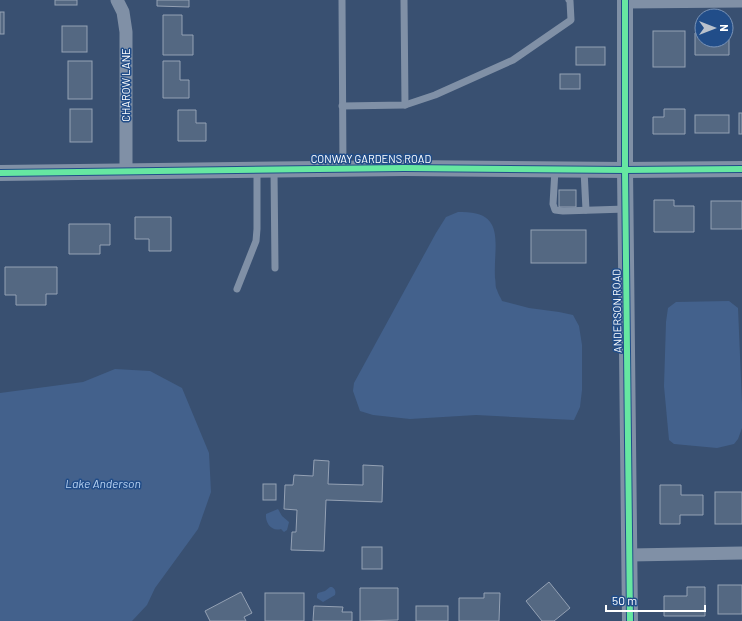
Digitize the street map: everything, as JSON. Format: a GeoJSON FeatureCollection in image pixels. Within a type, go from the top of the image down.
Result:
{"type":"FeatureCollection","features":[{"type":"Feature","properties":{"kind":"street","name":"CHAROW LANE"},"geometry":{"type":"LineString","coordinates":[[117,0],[123,12],[126,32],[126,171]]}},
{"type":"Feature","properties":{"kind":"street"},"geometry":{"type":"LineString","coordinates":[[625,1],[742,1]]}},
{"type":"Feature","properties":{"kind":"street","name":"ANDERSON ROAD"},"geometry":{"type":"LineString","coordinates":[[625,1],[625,170],[630,621]]}},
{"type":"Feature","properties":{"kind":"street","name":"CONWAY GARDENS ROAD"},"geometry":{"type":"LineString","coordinates":[[0,173],[343,168],[584,170],[742,169]]}},
{"type":"Feature","properties":{"kind":"street"},"geometry":{"type":"LineString","coordinates":[[630,555],[742,553]]}},
{"type":"Feature","properties":{"kind":"lane"},"geometry":{"type":"LineString","coordinates":[[342,0],[343,168]]}},
{"type":"Feature","properties":{"kind":"lane"},"geometry":{"type":"LineString","coordinates":[[404,0],[405,105]]}},
{"type":"Feature","properties":{"kind":"lane"},"geometry":{"type":"LineString","coordinates":[[342,106],[405,105],[435,95],[513,60],[571,20],[569,0]]}},
{"type":"Feature","properties":{"kind":"lane"},"geometry":{"type":"LineString","coordinates":[[274,169],[274,268]]}},
{"type":"Feature","properties":{"kind":"lane"},"geometry":{"type":"LineString","coordinates":[[555,169],[553,204],[555,210],[626,209]]}},
{"type":"Feature","properties":{"kind":"lane"},"geometry":{"type":"LineString","coordinates":[[237,289],[256,241],[257,170]]}},
{"type":"Feature","properties":{"kind":"lane"},"geometry":{"type":"LineString","coordinates":[[584,170],[586,210]]}},
{"type":"Feature","properties":{"kind":"water"},"geometry":{"type":"Polygon","coordinates":[[[458,212],[474,213],[485,217],[491,223],[496,242],[496,286],[502,301],[529,308],[573,315],[579,326],[582,345],[582,390],[580,407],[574,420],[476,415],[410,419],[373,415],[360,411],[353,391],[354,383],[436,233],[446,217],[458,212]]]}},
{"type":"Feature","properties":{"kind":"water"},"geometry":{"type":"Polygon","coordinates":[[[729,301],[738,308],[742,428],[738,439],[734,444],[717,448],[674,444],[669,440],[664,386],[666,322],[668,308],[676,302],[729,301]]]}},
{"type":"Feature","properties":{"kind":"water","name":"Lake Anderson"},"geometry":{"type":"Polygon","coordinates":[[[115,369],[150,371],[182,388],[209,453],[211,492],[198,529],[155,588],[147,605],[132,621],[0,621],[0,393],[83,382],[115,369]]]}},
{"type":"Feature","properties":{"kind":"water"},"geometry":{"type":"Polygon","coordinates":[[[278,509],[282,516],[289,522],[287,530],[284,532],[281,529],[277,530],[269,526],[266,517],[266,514],[278,509]]]}},
{"type":"Feature","properties":{"kind":"water"},"geometry":{"type":"Polygon","coordinates":[[[330,587],[335,589],[335,595],[323,602],[317,598],[318,593],[325,591],[330,587]]]}},
{"type":"Feature","properties":{"kind":"building"},"geometry":{"type":"Polygon","coordinates":[[[55,0],[77,0],[77,5],[55,5],[55,0]]]}},
{"type":"Feature","properties":{"kind":"building"},"geometry":{"type":"Polygon","coordinates":[[[157,0],[189,0],[189,7],[157,6],[157,0]]]}},
{"type":"Feature","properties":{"kind":"building"},"geometry":{"type":"Polygon","coordinates":[[[0,12],[4,12],[4,34],[0,34],[0,12]]]}},
{"type":"Feature","properties":{"kind":"building"},"geometry":{"type":"Polygon","coordinates":[[[163,15],[182,15],[182,35],[193,35],[193,55],[163,55],[163,15]]]}},
{"type":"Feature","properties":{"kind":"building"},"geometry":{"type":"Polygon","coordinates":[[[62,26],[87,26],[87,52],[62,52],[62,26]]]}},
{"type":"Feature","properties":{"kind":"building"},"geometry":{"type":"Polygon","coordinates":[[[653,31],[685,31],[685,67],[653,67],[653,31]]]}},
{"type":"Feature","properties":{"kind":"building"},"geometry":{"type":"Polygon","coordinates":[[[576,47],[605,47],[605,65],[576,65],[576,47]]]}},
{"type":"Feature","properties":{"kind":"building"},"geometry":{"type":"Polygon","coordinates":[[[695,48],[729,48],[729,55],[695,55],[695,48]]]}},
{"type":"Feature","properties":{"kind":"building"},"geometry":{"type":"Polygon","coordinates":[[[68,61],[92,61],[92,99],[68,99],[68,61]]]}},
{"type":"Feature","properties":{"kind":"building"},"geometry":{"type":"Polygon","coordinates":[[[163,61],[180,61],[180,80],[189,80],[189,98],[163,98],[163,61]]]}},
{"type":"Feature","properties":{"kind":"building"},"geometry":{"type":"Polygon","coordinates":[[[560,74],[580,74],[580,89],[560,89],[560,74]]]}},
{"type":"Feature","properties":{"kind":"building"},"geometry":{"type":"Polygon","coordinates":[[[70,109],[92,109],[92,142],[70,142],[70,109]]]}},
{"type":"Feature","properties":{"kind":"building"},"geometry":{"type":"Polygon","coordinates":[[[664,109],[685,109],[685,134],[653,134],[653,117],[664,117],[664,109]]]}},
{"type":"Feature","properties":{"kind":"building"},"geometry":{"type":"Polygon","coordinates":[[[178,110],[196,110],[196,123],[206,123],[206,141],[178,141],[178,110]]]}},
{"type":"Feature","properties":{"kind":"building"},"geometry":{"type":"Polygon","coordinates":[[[739,113],[742,113],[742,134],[739,134],[739,113]]]}},
{"type":"Feature","properties":{"kind":"building"},"geometry":{"type":"Polygon","coordinates":[[[695,115],[729,115],[729,133],[695,133],[695,115]]]}},
{"type":"Feature","properties":{"kind":"building"},"geometry":{"type":"Polygon","coordinates":[[[559,190],[576,190],[576,207],[559,207],[559,190]]]}},
{"type":"Feature","properties":{"kind":"building"},"geometry":{"type":"Polygon","coordinates":[[[654,200],[674,200],[674,206],[694,206],[694,232],[654,232],[654,200]]]}},
{"type":"Feature","properties":{"kind":"building"},"geometry":{"type":"Polygon","coordinates":[[[711,201],[742,201],[742,229],[711,229],[711,201]]]}},
{"type":"Feature","properties":{"kind":"building"},"geometry":{"type":"Polygon","coordinates":[[[135,217],[171,217],[171,251],[149,251],[149,239],[135,239],[135,217]]]}},
{"type":"Feature","properties":{"kind":"building"},"geometry":{"type":"Polygon","coordinates":[[[69,224],[110,224],[110,245],[100,245],[100,254],[69,254],[69,224]]]}},
{"type":"Feature","properties":{"kind":"building"},"geometry":{"type":"Polygon","coordinates":[[[531,230],[586,230],[586,263],[531,263],[531,230]]]}},
{"type":"Feature","properties":{"kind":"building"},"geometry":{"type":"Polygon","coordinates":[[[5,267],[57,267],[57,294],[46,294],[46,305],[16,305],[16,295],[5,295],[5,267]]]}},
{"type":"Feature","properties":{"kind":"building"},"geometry":{"type":"Polygon","coordinates":[[[314,460],[329,461],[328,484],[363,485],[363,465],[383,466],[382,502],[326,500],[324,551],[291,550],[292,532],[296,532],[297,510],[284,509],[285,485],[293,485],[294,475],[313,476],[314,460]]]}},
{"type":"Feature","properties":{"kind":"building"},"geometry":{"type":"Polygon","coordinates":[[[263,484],[276,484],[276,500],[263,500],[263,484]]]}},
{"type":"Feature","properties":{"kind":"building"},"geometry":{"type":"Polygon","coordinates":[[[660,485],[681,485],[681,495],[703,495],[703,515],[680,515],[680,524],[660,524],[660,485]]]}},
{"type":"Feature","properties":{"kind":"building"},"geometry":{"type":"Polygon","coordinates":[[[715,492],[742,492],[742,524],[715,524],[715,492]]]}},
{"type":"Feature","properties":{"kind":"building"},"geometry":{"type":"Polygon","coordinates":[[[362,547],[382,547],[382,569],[362,569],[362,547]]]}},
{"type":"Feature","properties":{"kind":"building"},"geometry":{"type":"Polygon","coordinates":[[[549,582],[570,608],[554,621],[542,621],[526,601],[549,582]]]}},
{"type":"Feature","properties":{"kind":"building"},"geometry":{"type":"Polygon","coordinates":[[[718,585],[742,585],[742,614],[718,614],[718,585]]]}},
{"type":"Feature","properties":{"kind":"building"},"geometry":{"type":"Polygon","coordinates":[[[687,587],[705,587],[705,616],[664,616],[664,596],[687,596],[687,587]]]}},
{"type":"Feature","properties":{"kind":"building"},"geometry":{"type":"Polygon","coordinates":[[[360,588],[398,588],[398,620],[360,621],[360,588]]]}},
{"type":"Feature","properties":{"kind":"building"},"geometry":{"type":"Polygon","coordinates":[[[241,592],[252,613],[244,617],[246,621],[210,621],[205,611],[241,592]]]}},
{"type":"Feature","properties":{"kind":"building"},"geometry":{"type":"Polygon","coordinates":[[[265,593],[304,593],[304,621],[265,621],[265,593]]]}},
{"type":"Feature","properties":{"kind":"building"},"geometry":{"type":"Polygon","coordinates":[[[484,593],[500,593],[499,621],[459,621],[459,598],[484,598],[484,593]]]}},
{"type":"Feature","properties":{"kind":"building"},"geometry":{"type":"Polygon","coordinates":[[[314,606],[343,607],[342,612],[352,612],[352,621],[313,621],[314,606]]]}},
{"type":"Feature","properties":{"kind":"building"},"geometry":{"type":"Polygon","coordinates":[[[416,606],[448,606],[448,621],[416,621],[416,606]]]}},
{"type":"Feature","properties":{"kind":"cycle path"},"geometry":{"type":"LineString","coordinates":[[625,0],[625,170],[630,621]]}},
{"type":"Feature","properties":{"kind":"cycle path"},"geometry":{"type":"LineString","coordinates":[[0,173],[405,168],[625,170],[742,169]]}}]}
